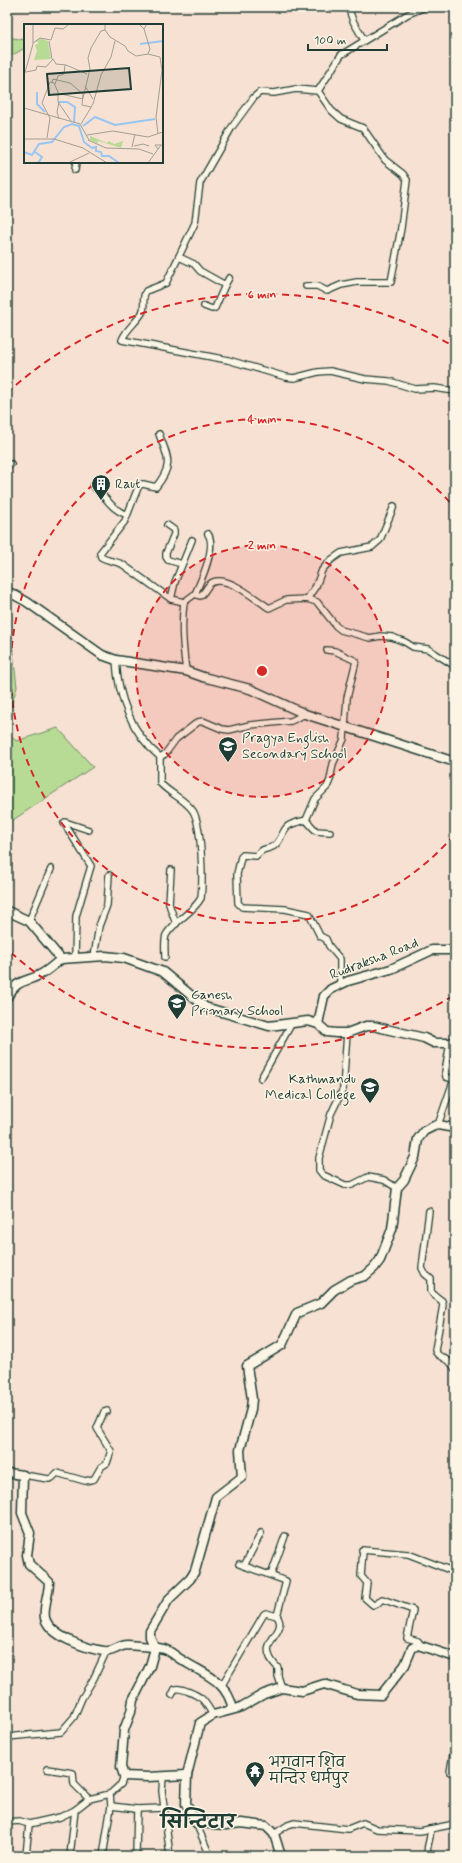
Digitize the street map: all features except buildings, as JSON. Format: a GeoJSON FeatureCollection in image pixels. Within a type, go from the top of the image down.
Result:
{"type":"FeatureCollection","features":[{"type":"Feature","properties":{"kind":"street"},"geometry":{"type":"LineString","coordinates":[[348,7],[353,21],[364,40]]}},
{"type":"Feature","properties":{"kind":"street"},"geometry":{"type":"LineString","coordinates":[[318,91],[341,55],[408,14],[425,7]]}},
{"type":"Feature","properties":{"kind":"street"},"geometry":{"type":"LineString","coordinates":[[306,286],[316,286],[327,291],[341,285],[357,282],[391,282],[401,228],[407,180],[403,174],[385,160],[363,128],[346,122],[335,114],[318,91],[296,89],[274,93],[260,92],[254,97],[232,127],[200,183],[196,224],[166,283],[157,288],[150,289],[144,294],[142,312],[136,322],[124,335],[122,340],[228,360],[286,377],[294,378],[318,372],[330,372],[365,379],[389,381],[415,389],[434,388],[455,391]]}},
{"type":"Feature","properties":{"kind":"street"},"geometry":{"type":"LineString","coordinates":[[75,170],[76,163]]}},
{"type":"Feature","properties":{"kind":"street"},"geometry":{"type":"LineString","coordinates":[[179,257],[194,264],[200,271],[225,285]]}},
{"type":"Feature","properties":{"kind":"street"},"geometry":{"type":"LineString","coordinates":[[204,306],[212,309],[215,308],[229,278]]}},
{"type":"Feature","properties":{"kind":"street"},"geometry":{"type":"LineString","coordinates":[[159,434],[167,455],[168,466],[166,475],[156,487],[143,484],[139,485],[125,521],[100,554],[100,557],[122,564],[171,599],[184,602]]}},
{"type":"Feature","properties":{"kind":"street"},"geometry":{"type":"LineString","coordinates":[[93,486],[102,493],[115,511],[127,515]]}},
{"type":"Feature","properties":{"kind":"street"},"geometry":{"type":"LineString","coordinates":[[307,599],[316,586],[322,570],[331,560],[341,553],[372,547],[380,540],[394,506]]}},
{"type":"Feature","properties":{"kind":"street"},"geometry":{"type":"LineString","coordinates":[[167,525],[174,530],[174,534],[166,553],[166,557],[168,560],[182,564]]}},
{"type":"Feature","properties":{"kind":"street"},"geometry":{"type":"LineString","coordinates":[[186,671],[182,640],[184,602],[195,594],[210,554],[211,538],[208,534]]}},
{"type":"Feature","properties":{"kind":"street"},"geometry":{"type":"LineString","coordinates":[[171,599],[182,564],[192,540]]}},
{"type":"Feature","properties":{"kind":"street"},"geometry":{"type":"LineString","coordinates":[[195,594],[200,596],[205,593],[209,584],[214,582],[233,584],[269,608],[286,600],[307,599],[317,602],[341,630],[370,638],[380,636],[392,637],[413,647],[428,649],[455,666]]}},
{"type":"Feature","properties":{"kind":"street"},"geometry":{"type":"LineString","coordinates":[[7,591],[27,602],[102,655],[116,660],[186,671],[250,689],[305,714],[344,725],[455,762]]}},
{"type":"Feature","properties":{"kind":"street"},"geometry":{"type":"LineString","coordinates":[[327,650],[335,651],[356,661],[347,698],[344,739],[333,764],[330,780],[327,787],[316,799],[306,820],[289,825],[286,828],[282,838],[272,847],[263,849],[256,856],[243,855],[241,857],[237,874],[238,903],[242,907],[285,909],[309,914],[320,936],[326,939],[329,946],[340,959],[340,986]]}},
{"type":"Feature","properties":{"kind":"street"},"geometry":{"type":"LineString","coordinates":[[116,660],[123,701],[131,722],[150,749],[160,757]]}},
{"type":"Feature","properties":{"kind":"street"},"geometry":{"type":"LineString","coordinates":[[160,757],[165,754],[176,739],[198,722],[203,721],[222,729],[230,730],[250,725],[291,721],[305,714]]}},
{"type":"Feature","properties":{"kind":"street"},"geometry":{"type":"LineString","coordinates":[[160,757],[160,783],[188,805],[194,812],[201,850],[201,898],[193,908],[166,934],[165,957]]}},
{"type":"Feature","properties":{"kind":"street"},"geometry":{"type":"LineString","coordinates":[[306,820],[316,831],[330,832]]}},
{"type":"Feature","properties":{"kind":"street"},"geometry":{"type":"LineString","coordinates":[[75,958],[76,916],[91,866],[64,823],[65,822],[89,830]]}},
{"type":"Feature","properties":{"kind":"street"},"geometry":{"type":"LineString","coordinates":[[29,921],[51,869]]}},
{"type":"Feature","properties":{"kind":"street"},"geometry":{"type":"LineString","coordinates":[[171,870],[170,904],[176,924]]}},
{"type":"Feature","properties":{"kind":"street"},"geometry":{"type":"LineString","coordinates":[[94,957],[99,926],[106,905],[109,875]]}},
{"type":"Feature","properties":{"kind":"street"},"geometry":{"type":"LineString","coordinates":[[7,911],[29,921],[61,959]]}},
{"type":"Feature","properties":{"kind":"street","name":"Rudraksha Road"},"geometry":{"type":"LineString","coordinates":[[318,1024],[324,996],[331,989],[348,981],[405,963],[432,950],[455,950]]}},
{"type":"Feature","properties":{"kind":"street"},"geometry":{"type":"LineString","coordinates":[[7,997],[13,988],[20,982],[43,973],[61,959],[105,956],[124,958],[163,972],[205,1008],[268,1026],[308,1021],[318,1024],[327,1032],[347,1033],[366,1026],[373,1026],[424,1038],[434,1043],[453,1042],[445,1072],[446,1077],[454,1080],[438,1125]]}},
{"type":"Feature","properties":{"kind":"street"},"geometry":{"type":"LineString","coordinates":[[261,1078],[292,1023]]}},
{"type":"Feature","properties":{"kind":"street"},"geometry":{"type":"LineString","coordinates":[[347,1033],[343,1089],[331,1114],[319,1158],[319,1170],[323,1175],[345,1185],[352,1185],[368,1177],[384,1180],[397,1188]]}},
{"type":"Feature","properties":{"kind":"street"},"geometry":{"type":"LineString","coordinates":[[159,1648],[150,1637],[152,1626],[169,1599],[195,1571],[216,1497],[242,1477],[240,1450],[251,1409],[252,1399],[247,1366],[282,1345],[297,1314],[321,1303],[334,1290],[351,1280],[366,1276],[374,1268],[380,1260],[392,1229],[397,1188],[404,1180],[415,1157],[418,1139],[424,1131],[438,1125],[455,1128]]}},
{"type":"Feature","properties":{"kind":"street"},"geometry":{"type":"LineString","coordinates":[[429,1211],[422,1268],[424,1274],[431,1279],[431,1290],[433,1294],[440,1298],[443,1305],[435,1350],[436,1354],[450,1360],[455,1369]]}},
{"type":"Feature","properties":{"kind":"street"},"geometry":{"type":"LineString","coordinates":[[7,1473],[49,1479],[57,1473],[85,1481],[94,1479],[101,1467],[107,1463],[110,1457],[111,1451],[97,1428],[104,1412],[107,1411]]}},
{"type":"Feature","properties":{"kind":"street"},"geometry":{"type":"LineString","coordinates":[[23,1475],[22,1513],[30,1532],[27,1555],[29,1564],[49,1582],[45,1611],[45,1618],[48,1625],[58,1634],[74,1643],[106,1652],[113,1651],[125,1645],[159,1648],[211,1675],[222,1686],[231,1700],[233,1709]]}},
{"type":"Feature","properties":{"kind":"street"},"geometry":{"type":"LineString","coordinates":[[260,1533],[241,1565],[286,1581],[277,1616]]}},
{"type":"Feature","properties":{"kind":"street"},"geometry":{"type":"LineString","coordinates":[[272,1575],[284,1536]]}},
{"type":"Feature","properties":{"kind":"street"},"geometry":{"type":"LineString","coordinates":[[455,1572],[408,1554],[363,1550],[361,1576],[367,1583],[365,1598],[373,1605],[377,1604],[382,1599],[413,1610],[407,1638],[418,1641],[420,1644],[455,1657]]}},
{"type":"Feature","properties":{"kind":"street"},"geometry":{"type":"LineString","coordinates":[[222,1686],[266,1613],[277,1616],[280,1619],[280,1626],[270,1644],[268,1653],[274,1666],[278,1668],[278,1676],[282,1688]]}},
{"type":"Feature","properties":{"kind":"street"},"geometry":{"type":"LineString","coordinates":[[210,1856],[186,1804],[187,1775],[200,1723],[213,1715],[239,1708],[264,1694],[282,1688],[302,1691],[324,1684],[357,1694],[381,1695],[405,1665],[412,1648],[420,1644]]}},
{"type":"Feature","properties":{"kind":"street"},"geometry":{"type":"LineString","coordinates":[[7,1822],[20,1821],[29,1824],[60,1817],[75,1810],[89,1799],[110,1794],[120,1784],[124,1776],[121,1767],[124,1730],[131,1712],[133,1700],[159,1648]]}},
{"type":"Feature","properties":{"kind":"street"},"geometry":{"type":"LineString","coordinates":[[7,1737],[61,1732],[74,1717],[82,1698],[94,1678],[106,1652]]}},
{"type":"Feature","properties":{"kind":"street"},"geometry":{"type":"LineString","coordinates":[[172,1694],[175,1689],[178,1688],[203,1699],[213,1715]]}},
{"type":"Feature","properties":{"kind":"street"},"geometry":{"type":"LineString","coordinates":[[450,1772],[455,1743]]}},
{"type":"Feature","properties":{"kind":"street"},"geometry":{"type":"LineString","coordinates":[[47,1769],[73,1773],[74,1784],[89,1799]]}},
{"type":"Feature","properties":{"kind":"street"},"geometry":{"type":"LineString","coordinates":[[124,1776],[187,1775]]}},
{"type":"Feature","properties":{"kind":"street"},"geometry":{"type":"LineString","coordinates":[[163,1776],[162,1791],[170,1856]]}},
{"type":"Feature","properties":{"kind":"street"},"geometry":{"type":"LineString","coordinates":[[103,1856],[111,1806],[110,1794]]}},
{"type":"Feature","properties":{"kind":"street"},"geometry":{"type":"LineString","coordinates":[[111,1806],[138,1809],[164,1808]]}},
{"type":"Feature","properties":{"kind":"street"},"geometry":{"type":"LineString","coordinates":[[136,1856],[138,1809]]}},
{"type":"Feature","properties":{"kind":"street"},"geometry":{"type":"LineString","coordinates":[[70,1856],[75,1810]]}},
{"type":"Feature","properties":{"kind":"street"},"geometry":{"type":"LineString","coordinates":[[196,1823],[226,1825],[241,1823],[266,1826],[274,1834],[281,1856]]}},
{"type":"Feature","properties":{"kind":"street"},"geometry":{"type":"LineString","coordinates":[[274,1834],[294,1823],[348,1829],[363,1824],[377,1829],[420,1831],[455,1824]]}},
{"type":"Feature","properties":{"kind":"street"},"geometry":{"type":"LineString","coordinates":[[26,1856],[29,1824]]}},
{"type":"Feature","properties":{"kind":"street"},"geometry":{"type":"LineString","coordinates":[[428,1856],[427,1847],[431,1839],[430,1829]]}},
{"type":"Feature","properties":{"kind":"green space"},"geometry":{"type":"Polygon","coordinates":[[[7,37],[24,40],[24,49],[9,57],[7,64],[7,37]]]}},
{"type":"Feature","properties":{"kind":"green space"},"geometry":{"type":"Polygon","coordinates":[[[7,631],[11,636],[17,687],[7,719],[7,631]]]}},
{"type":"Feature","properties":{"kind":"green space"},"geometry":{"type":"Polygon","coordinates":[[[58,728],[93,767],[13,820],[7,813],[7,731],[16,741],[58,728]]]}},
{"type":"Feature","properties":{"kind":"place","name":"Raut"},"geometry":{"type":"Point","coordinates":[101,501]}},
{"type":"Feature","properties":{"kind":"place","name":"Pragya English Secondary School"},"geometry":{"type":"Point","coordinates":[228,763]}},
{"type":"Feature","properties":{"kind":"place","name":"Ganesh Primary School"},"geometry":{"type":"Point","coordinates":[177,1020]}},
{"type":"Feature","properties":{"kind":"place","name":"Kathmandu Medical College"},"geometry":{"type":"Point","coordinates":[370,1104]}},
{"type":"Feature","properties":{"kind":"place","name":"भगवान शिव मन्दिर धर्मपुर"},"geometry":{"type":"Point","coordinates":[255,1788]}},
{"type":"Feature","properties":{"kind":"district","name":"सिन्टिटार"},"geometry":{"type":"Point","coordinates":[198,1823]}}]}
